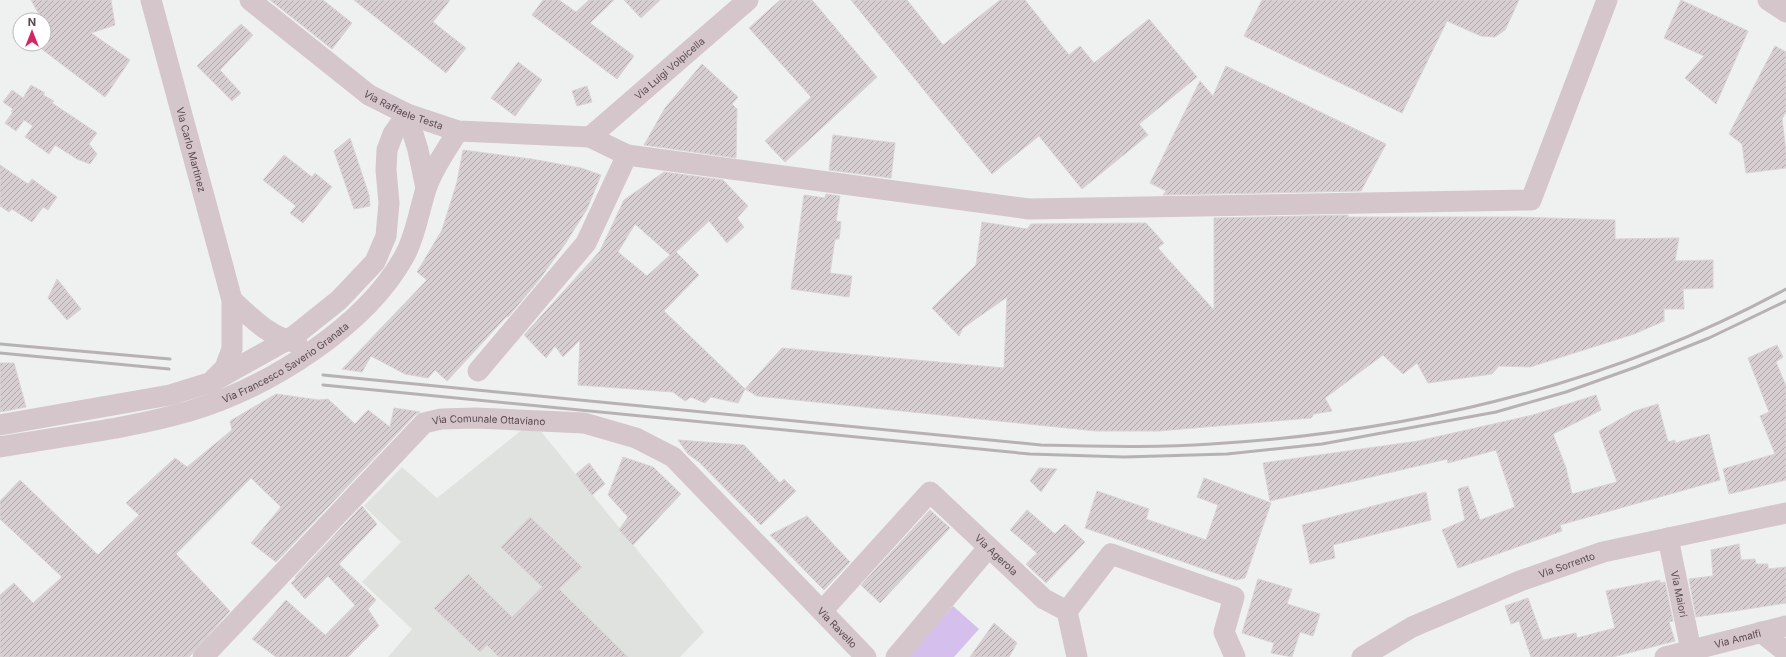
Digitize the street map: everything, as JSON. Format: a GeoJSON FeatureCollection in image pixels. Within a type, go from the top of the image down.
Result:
{"type":"FeatureCollection","features":[{"type":"Feature","properties":{"kind":"street","name":"Via Carlo Martinez"},"geometry":{"type":"LineString","coordinates":[[151,0],[232,300],[232,349],[225,368],[212,382]]}},
{"type":"Feature","properties":{"kind":"street"},"geometry":{"type":"LineString","coordinates":[[159,27],[162,7],[165,0]]}},
{"type":"Feature","properties":{"kind":"street","name":"Via Raffaele Testa"},"geometry":{"type":"LineString","coordinates":[[250,0],[369,95],[406,114],[458,131],[590,137]]}},
{"type":"Feature","properties":{"kind":"street","name":"Via Luigi Volpicella"},"geometry":{"type":"LineString","coordinates":[[590,137],[748,0]]}},
{"type":"Feature","properties":{"kind":"street"},"geometry":{"type":"LineString","coordinates":[[590,137],[627,155],[1029,210],[1530,200],[1607,0]]}},
{"type":"Feature","properties":{"kind":"street"},"geometry":{"type":"LineString","coordinates":[[1768,0],[1786,12]]}},
{"type":"Feature","properties":{"kind":"street"},"geometry":{"type":"LineString","coordinates":[[406,114],[418,150],[426,188]]}},
{"type":"Feature","properties":{"kind":"street","name":"Via Francesco Saverio Granata"},"geometry":{"type":"LineString","coordinates":[[0,425],[170,395],[212,382],[286,341],[340,300],[375,262],[386,236],[389,203],[386,170],[387,150],[393,134],[406,114]]}},
{"type":"Feature","properties":{"kind":"street","name":"Via Francesco Saverio Granata"},"geometry":{"type":"LineString","coordinates":[[0,447],[153,420],[191,410],[238,393],[310,354],[358,315],[389,278],[405,255],[416,229],[426,188],[440,158],[458,131]]}},
{"type":"Feature","properties":{"kind":"street"},"geometry":{"type":"LineString","coordinates":[[478,371],[586,243],[627,155]]}},
{"type":"Feature","properties":{"kind":"street"},"geometry":{"type":"LineString","coordinates":[[232,300],[266,331],[286,341],[306,344],[325,343]]}},
{"type":"Feature","properties":{"kind":"street","name":"Via Comunale Ottaviano"},"geometry":{"type":"LineString","coordinates":[[203,657],[424,423],[441,418],[506,419],[584,423],[636,438],[673,456],[816,604]]}},
{"type":"Feature","properties":{"kind":"street","name":"Via Agerola"},"geometry":{"type":"LineString","coordinates":[[816,604],[930,492],[1044,599],[1067,611]]}},
{"type":"Feature","properties":{"kind":"street","name":"Via Sorrento"},"geometry":{"type":"LineString","coordinates":[[1362,657],[1412,627],[1520,581],[1603,552],[1786,513]]}},
{"type":"Feature","properties":{"kind":"street","name":"Via Maiori"},"geometry":{"type":"LineString","coordinates":[[1668,538],[1677,655]]}},
{"type":"Feature","properties":{"kind":"street"},"geometry":{"type":"LineString","coordinates":[[896,657],[988,548]]}},
{"type":"Feature","properties":{"kind":"street"},"geometry":{"type":"LineString","coordinates":[[1077,657],[1067,611],[1111,554],[1234,597],[1224,632],[1235,657]]}},
{"type":"Feature","properties":{"kind":"street","name":"Via Ravello"},"geometry":{"type":"LineString","coordinates":[[816,604],[866,657]]}},
{"type":"Feature","properties":{"kind":"street","name":"Via Amalfi"},"geometry":{"type":"LineString","coordinates":[[1677,655],[1786,626]]}},
{"type":"Feature","properties":{"kind":"street"},"geometry":{"type":"LineString","coordinates":[[1761,632],[1786,652]]}},
{"type":"Feature","properties":{"kind":"shaded area"},"geometry":{"type":"Polygon","coordinates":[[[528,425],[539,429],[704,632],[680,657],[388,657],[412,629],[362,582],[401,542],[364,506],[402,467],[437,498],[528,425]]]}},
{"type":"Feature","properties":{"kind":"shaded area"},"geometry":{"type":"Polygon","coordinates":[[[953,606],[979,629],[954,657],[907,657],[953,606]]]}},
{"type":"Feature","properties":{"kind":"building"},"geometry":{"type":"Polygon","coordinates":[[[31,0],[111,0],[115,25],[91,33],[130,60],[105,97],[46,52],[52,52],[52,12],[38,12],[31,0]]]}},
{"type":"Feature","properties":{"kind":"building"},"geometry":{"type":"Polygon","coordinates":[[[270,0],[323,0],[352,23],[332,49],[270,0]]]}},
{"type":"Feature","properties":{"kind":"building"},"geometry":{"type":"Polygon","coordinates":[[[354,0],[450,0],[433,22],[466,48],[446,73],[354,0]]]}},
{"type":"Feature","properties":{"kind":"building"},"geometry":{"type":"Polygon","coordinates":[[[543,0],[559,0],[576,12],[589,0],[614,0],[590,23],[634,56],[617,79],[532,15],[543,0]]]}},
{"type":"Feature","properties":{"kind":"building"},"geometry":{"type":"Polygon","coordinates":[[[624,0],[660,0],[641,18],[624,0]]]}},
{"type":"Feature","properties":{"kind":"building"},"geometry":{"type":"Polygon","coordinates":[[[780,0],[812,0],[877,77],[785,162],[765,141],[811,97],[749,28],[780,0]]]}},
{"type":"Feature","properties":{"kind":"building"},"geometry":{"type":"Polygon","coordinates":[[[851,0],[907,0],[943,45],[1000,0],[1025,0],[1069,55],[1080,46],[1094,63],[1149,19],[1197,77],[1139,124],[1148,135],[1082,189],[1039,136],[992,174],[851,0]]]}},
{"type":"Feature","properties":{"kind":"building"},"geometry":{"type":"Polygon","coordinates":[[[1262,0],[1519,0],[1505,30],[1495,37],[1481,36],[1447,21],[1402,113],[1244,36],[1262,0]]]}},
{"type":"Feature","properties":{"kind":"building"},"geometry":{"type":"Polygon","coordinates":[[[1681,0],[1748,31],[1716,104],[1685,78],[1704,56],[1664,38],[1681,0]]]}},
{"type":"Feature","properties":{"kind":"building"},"geometry":{"type":"Polygon","coordinates":[[[241,24],[253,35],[220,70],[241,93],[232,101],[197,66],[241,24]]]}},
{"type":"Feature","properties":{"kind":"building"},"geometry":{"type":"Polygon","coordinates":[[[1775,46],[1786,52],[1786,112],[1782,119],[1786,151],[1786,168],[1746,173],[1742,144],[1729,134],[1775,46]]]}},
{"type":"Feature","properties":{"kind":"building"},"geometry":{"type":"Polygon","coordinates":[[[518,62],[542,80],[515,116],[491,98],[518,62]]]}},
{"type":"Feature","properties":{"kind":"building"},"geometry":{"type":"Polygon","coordinates":[[[702,64],[738,97],[732,104],[737,109],[736,158],[644,145],[665,108],[702,64]]]}},
{"type":"Feature","properties":{"kind":"building"},"geometry":{"type":"Polygon","coordinates":[[[1226,66],[1386,144],[1361,191],[1163,195],[1166,191],[1150,183],[1200,81],[1213,96],[1226,66]]]}},
{"type":"Feature","properties":{"kind":"building"},"geometry":{"type":"Polygon","coordinates":[[[31,85],[45,93],[43,95],[54,101],[52,103],[97,133],[89,144],[97,154],[90,164],[77,159],[55,145],[49,154],[25,137],[33,126],[24,120],[16,131],[5,123],[13,112],[11,111],[13,109],[3,102],[12,90],[23,98],[31,85]]]}},
{"type":"Feature","properties":{"kind":"building"},"geometry":{"type":"Polygon","coordinates":[[[587,86],[592,102],[577,106],[572,91],[587,86]]]}},
{"type":"Feature","properties":{"kind":"building"},"geometry":{"type":"Polygon","coordinates":[[[833,135],[895,143],[891,178],[829,170],[833,135]]]}},
{"type":"Feature","properties":{"kind":"building"},"geometry":{"type":"Polygon","coordinates":[[[350,138],[369,195],[370,206],[354,209],[334,151],[350,138]]]}},
{"type":"Feature","properties":{"kind":"building"},"geometry":{"type":"Polygon","coordinates":[[[463,150],[531,159],[581,168],[601,175],[587,209],[565,244],[539,280],[508,317],[507,316],[447,381],[435,370],[428,378],[405,374],[371,356],[362,372],[342,369],[427,280],[417,272],[442,230],[457,182],[463,150]]]}},
{"type":"Feature","properties":{"kind":"building"},"geometry":{"type":"Polygon","coordinates":[[[284,155],[312,177],[315,173],[332,187],[303,223],[290,213],[296,206],[263,180],[284,155]]]}},
{"type":"Feature","properties":{"kind":"building"},"geometry":{"type":"Polygon","coordinates":[[[0,165],[28,184],[32,179],[57,197],[48,210],[43,207],[32,222],[12,209],[9,212],[0,206],[0,165]]]}},
{"type":"Feature","properties":{"kind":"building"},"geometry":{"type":"Polygon","coordinates":[[[664,172],[723,180],[748,206],[737,218],[744,227],[727,243],[709,221],[676,252],[699,275],[664,311],[745,389],[738,403],[711,397],[705,403],[691,397],[685,401],[673,392],[578,385],[580,340],[563,357],[555,346],[546,358],[524,335],[600,251],[624,200],[664,172]],[[635,224],[618,252],[647,276],[670,255],[635,224]]]}},
{"type":"Feature","properties":{"kind":"building"},"geometry":{"type":"Polygon","coordinates":[[[826,194],[840,196],[836,221],[841,222],[839,239],[835,239],[830,273],[852,276],[849,297],[791,289],[804,195],[825,198],[826,194]]]}},
{"type":"Feature","properties":{"kind":"building"},"geometry":{"type":"Polygon","coordinates":[[[1348,215],[1347,217],[1516,217],[1615,220],[1615,239],[1679,238],[1675,261],[1713,260],[1713,288],[1683,289],[1684,309],[1664,309],[1664,321],[1634,334],[1530,367],[1499,366],[1492,374],[1428,383],[1417,363],[1403,374],[1383,355],[1325,398],[1332,411],[1314,414],[1311,418],[1159,431],[1096,431],[757,396],[745,389],[782,348],[1004,368],[1007,297],[963,328],[959,336],[932,308],[976,265],[982,222],[1027,229],[1031,224],[1146,223],[1164,243],[1158,248],[1214,310],[1214,218],[1348,215]]]}},
{"type":"Feature","properties":{"kind":"building"},"geometry":{"type":"Polygon","coordinates":[[[57,279],[81,309],[67,320],[48,298],[57,279]]]}},
{"type":"Feature","properties":{"kind":"building"},"geometry":{"type":"Polygon","coordinates":[[[1777,345],[1783,357],[1776,362],[1786,386],[1786,480],[1729,494],[1723,469],[1775,454],[1760,416],[1769,412],[1748,358],[1777,345]]]}},
{"type":"Feature","properties":{"kind":"building"},"geometry":{"type":"Polygon","coordinates":[[[0,363],[14,363],[26,407],[0,412],[0,363]]]}},
{"type":"Feature","properties":{"kind":"building"},"geometry":{"type":"Polygon","coordinates":[[[276,394],[319,400],[328,399],[355,424],[368,410],[390,427],[394,408],[420,412],[415,415],[276,562],[251,543],[281,507],[251,478],[176,554],[230,611],[189,657],[0,657],[0,595],[14,583],[33,603],[62,577],[0,519],[0,501],[20,480],[98,555],[139,515],[126,503],[175,458],[187,467],[232,430],[230,421],[276,394]]]}},
{"type":"Feature","properties":{"kind":"building"},"geometry":{"type":"Polygon","coordinates":[[[1596,395],[1601,410],[1553,434],[1566,468],[1572,494],[1617,482],[1599,431],[1635,411],[1658,404],[1668,442],[1675,440],[1675,443],[1709,434],[1720,480],[1560,525],[1562,531],[1458,568],[1442,530],[1465,520],[1458,489],[1468,486],[1480,520],[1515,507],[1496,450],[1448,463],[1447,459],[1270,501],[1263,463],[1418,441],[1533,415],[1596,395]]]}},
{"type":"Feature","properties":{"kind":"building"},"geometry":{"type":"Polygon","coordinates":[[[678,440],[744,445],[780,483],[784,479],[796,491],[761,525],[699,462],[688,454],[678,440]]]}},
{"type":"Feature","properties":{"kind":"building"},"geometry":{"type":"Polygon","coordinates":[[[623,457],[653,467],[681,494],[633,545],[619,530],[628,517],[608,495],[623,457]]]}},
{"type":"Feature","properties":{"kind":"building"},"geometry":{"type":"Polygon","coordinates":[[[589,463],[605,484],[592,495],[576,474],[589,463]]]}},
{"type":"Feature","properties":{"kind":"building"},"geometry":{"type":"Polygon","coordinates":[[[1039,468],[1057,469],[1041,492],[1030,481],[1039,468]]]}},
{"type":"Feature","properties":{"kind":"building"},"geometry":{"type":"Polygon","coordinates":[[[1204,478],[1271,503],[1245,578],[1236,580],[1085,528],[1097,491],[1149,509],[1146,519],[1206,540],[1218,505],[1197,497],[1204,478]]]}},
{"type":"Feature","properties":{"kind":"building"},"geometry":{"type":"Polygon","coordinates":[[[1426,492],[1431,520],[1333,545],[1335,558],[1310,564],[1302,525],[1426,492]]]}},
{"type":"Feature","properties":{"kind":"building"},"geometry":{"type":"Polygon","coordinates":[[[362,506],[377,524],[339,564],[376,600],[368,609],[379,626],[348,657],[276,657],[252,639],[286,600],[325,635],[355,605],[328,576],[305,599],[291,583],[362,506]]]}},
{"type":"Feature","properties":{"kind":"building"},"geometry":{"type":"Polygon","coordinates":[[[930,510],[950,528],[880,603],[861,585],[930,510]]]}},
{"type":"Feature","properties":{"kind":"building"},"geometry":{"type":"Polygon","coordinates":[[[1027,510],[1055,534],[1065,524],[1085,542],[1046,583],[1026,564],[1037,553],[1010,530],[1027,510]]]}},
{"type":"Feature","properties":{"kind":"building"},"geometry":{"type":"Polygon","coordinates":[[[807,516],[850,562],[824,590],[770,535],[807,516]]]}},
{"type":"Feature","properties":{"kind":"building"},"geometry":{"type":"Polygon","coordinates":[[[530,517],[582,567],[559,589],[628,657],[499,657],[487,645],[480,652],[434,608],[468,574],[512,617],[542,587],[501,547],[530,517]]]}},
{"type":"Feature","properties":{"kind":"building"},"geometry":{"type":"Polygon","coordinates":[[[1739,544],[1741,560],[1755,559],[1756,564],[1768,564],[1768,569],[1786,567],[1786,603],[1696,617],[1689,579],[1713,576],[1711,550],[1739,544]]]}},
{"type":"Feature","properties":{"kind":"building"},"geometry":{"type":"Polygon","coordinates":[[[1258,579],[1292,589],[1287,604],[1320,614],[1313,636],[1300,632],[1292,657],[1271,653],[1274,643],[1242,633],[1258,579]]]}},
{"type":"Feature","properties":{"kind":"building"},"geometry":{"type":"Polygon","coordinates":[[[1660,580],[1660,583],[1665,582],[1673,621],[1669,622],[1675,641],[1613,657],[1531,657],[1519,621],[1511,624],[1505,606],[1528,598],[1543,640],[1576,633],[1577,638],[1615,628],[1606,591],[1660,580]]]}},
{"type":"Feature","properties":{"kind":"building"},"geometry":{"type":"Polygon","coordinates":[[[994,623],[1017,643],[1009,657],[970,657],[994,623]]]}},
{"type":"Feature","properties":{"kind":"railway"},"geometry":{"type":"LineString","coordinates":[[323,375],[1041,445],[1148,446],[1211,444],[1286,438],[1360,428],[1434,415],[1507,398],[1579,377],[1650,352],[1719,323],[1786,289]]}},
{"type":"Feature","properties":{"kind":"railway"},"geometry":{"type":"LineString","coordinates":[[323,385],[1030,454],[1124,457],[1227,454],[1322,444],[1496,412],[1566,392],[1636,367],[1709,338],[1786,301]]}},
{"type":"Feature","properties":{"kind":"railway"},"geometry":{"type":"LineString","coordinates":[[0,344],[170,359]]}},
{"type":"Feature","properties":{"kind":"railway"},"geometry":{"type":"LineString","coordinates":[[0,353],[169,369]]}}]}
